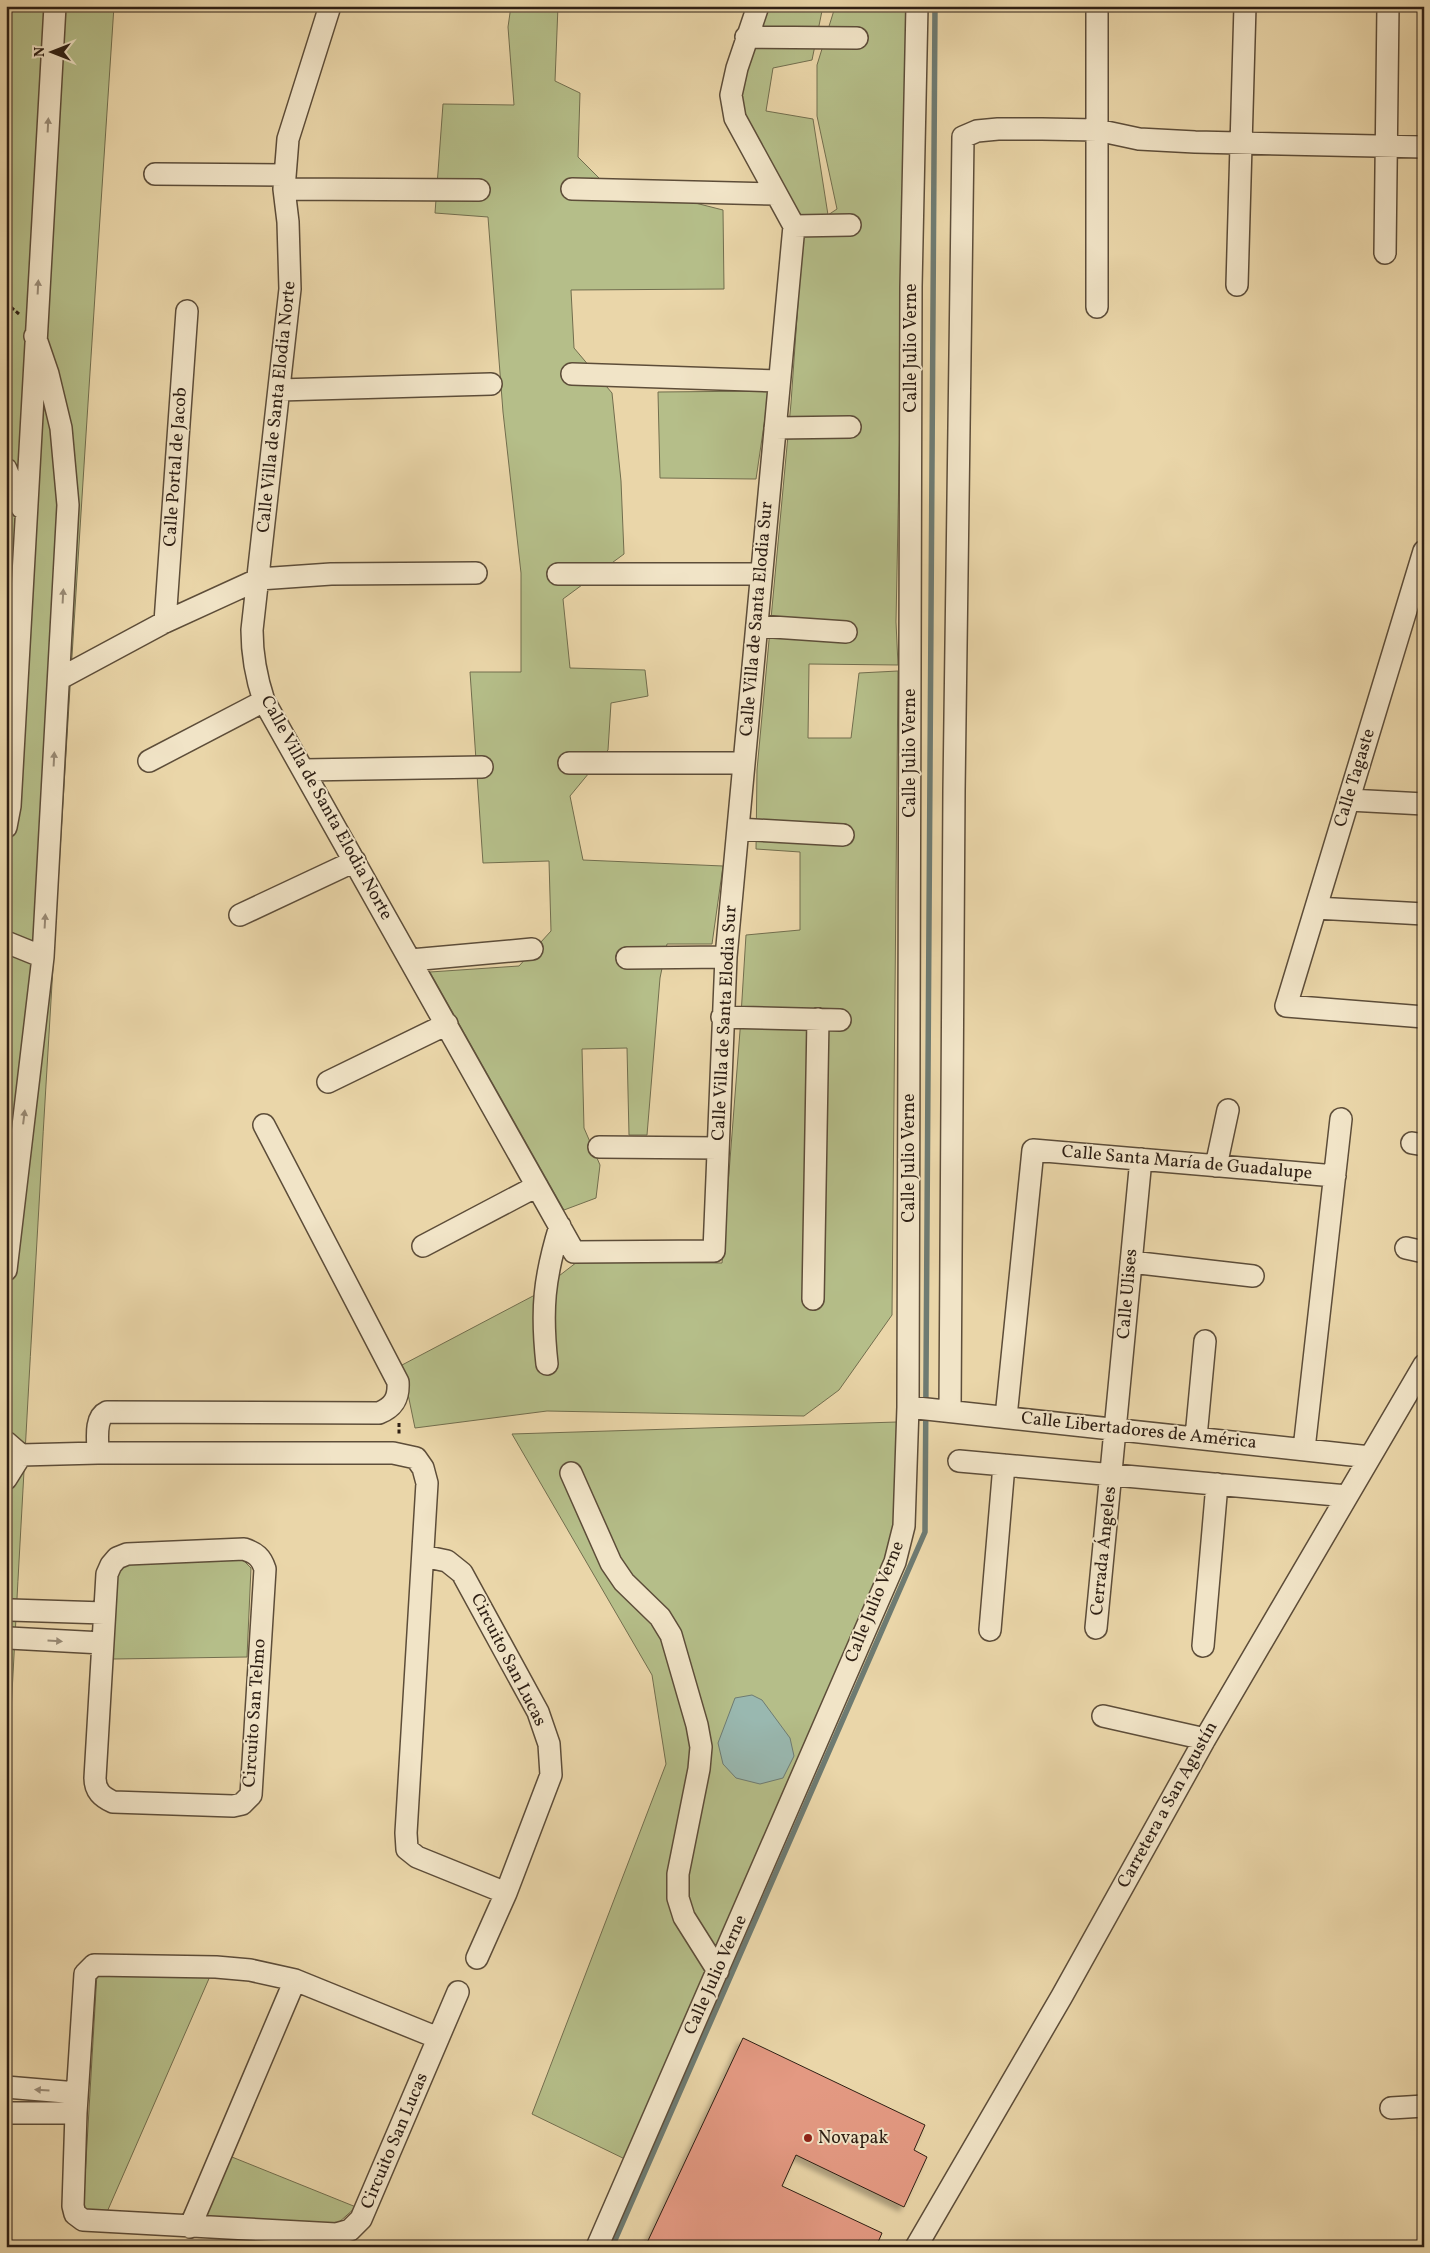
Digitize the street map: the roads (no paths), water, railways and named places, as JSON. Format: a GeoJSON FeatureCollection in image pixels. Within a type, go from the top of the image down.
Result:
{"type":"FeatureCollection","features":[{"type":"Feature","properties":{"kind":"street"},"geometry":{"type":"LineString","coordinates":[[6,828],[10,806],[55,6]]}},
{"type":"Feature","properties":{"kind":"street","name":"Calle Villa de Santa Elodia Norte"},"geometry":{"type":"LineString","coordinates":[[330,6],[288,139],[284,182],[288,222],[290,289],[252,630],[252,652],[255,673],[264,701],[574,1252],[714,1252]]}},
{"type":"Feature","properties":{"kind":"street"},"geometry":{"type":"LineString","coordinates":[[758,6],[746,37],[731,95],[735,118],[794,226],[850,225]]}},
{"type":"Feature","properties":{"kind":"street","name":"Calle Julio Verne"},"geometry":{"type":"LineString","coordinates":[[597,2247],[895,1562],[928,1409],[911,287],[917,6]]}},
{"type":"Feature","properties":{"kind":"street"},"geometry":{"type":"LineString","coordinates":[[1097,6],[1097,306]]}},
{"type":"Feature","properties":{"kind":"street"},"geometry":{"type":"LineString","coordinates":[[1237,285],[1246,6]]}},
{"type":"Feature","properties":{"kind":"street"},"geometry":{"type":"LineString","coordinates":[[1385,253],[1388,6]]}},
{"type":"Feature","properties":{"kind":"street"},"geometry":{"type":"LineString","coordinates":[[746,37],[857,38]]}},
{"type":"Feature","properties":{"kind":"street"},"geometry":{"type":"LineString","coordinates":[[928,1409],[954,791],[963,137],[977,131],[998,129],[1097,130],[1139,139],[1241,144],[1424,147]]}},
{"type":"Feature","properties":{"kind":"street"},"geometry":{"type":"LineString","coordinates":[[155,174],[284,182],[479,190]]}},
{"type":"Feature","properties":{"kind":"street"},"geometry":{"type":"LineString","coordinates":[[572,189],[776,194]]}},
{"type":"Feature","properties":{"kind":"street","name":"Calle Villa de Santa Elodia Sur"},"geometry":{"type":"LineString","coordinates":[[714,1252],[722,1017],[726,957],[794,226]]}},
{"type":"Feature","properties":{"kind":"street","name":"Calle Portal de Jacob"},"geometry":{"type":"LineString","coordinates":[[166,622],[188,311]]}},
{"type":"Feature","properties":{"kind":"street"},"geometry":{"type":"LineString","coordinates":[[6,1270],[43,957],[68,505],[61,428],[48,374],[35,336]]}},
{"type":"Feature","properties":{"kind":"street"},"geometry":{"type":"LineString","coordinates":[[572,374],[780,381]]}},
{"type":"Feature","properties":{"kind":"street"},"geometry":{"type":"LineString","coordinates":[[279,390],[492,384]]}},
{"type":"Feature","properties":{"kind":"street"},"geometry":{"type":"LineString","coordinates":[[775,428],[850,427]]}},
{"type":"Feature","properties":{"kind":"street"},"geometry":{"type":"LineString","coordinates":[[6,469],[26,517]]}},
{"type":"Feature","properties":{"kind":"street","name":"Calle Tagaste"},"geometry":{"type":"LineString","coordinates":[[1424,551],[1418,586],[1348,800],[1286,1006],[1424,1017]]}},
{"type":"Feature","properties":{"kind":"street"},"geometry":{"type":"LineString","coordinates":[[59,679],[166,622],[259,579],[376,573],[476,573]]}},
{"type":"Feature","properties":{"kind":"street"},"geometry":{"type":"LineString","coordinates":[[558,574],[761,574]]}},
{"type":"Feature","properties":{"kind":"street"},"geometry":{"type":"LineString","coordinates":[[757,626],[846,632]]}},
{"type":"Feature","properties":{"kind":"street"},"geometry":{"type":"LineString","coordinates":[[149,761],[264,701]]}},
{"type":"Feature","properties":{"kind":"street"},"geometry":{"type":"LineString","coordinates":[[569,763],[744,763]]}},
{"type":"Feature","properties":{"kind":"street"},"geometry":{"type":"LineString","coordinates":[[304,770],[482,767]]}},
{"type":"Feature","properties":{"kind":"street"},"geometry":{"type":"LineString","coordinates":[[1348,800],[1424,804]]}},
{"type":"Feature","properties":{"kind":"street"},"geometry":{"type":"LineString","coordinates":[[738,829],[843,834]]}},
{"type":"Feature","properties":{"kind":"street"},"geometry":{"type":"LineString","coordinates":[[240,915],[355,861]]}},
{"type":"Feature","properties":{"kind":"street"},"geometry":{"type":"LineString","coordinates":[[1316,908],[1424,914]]}},
{"type":"Feature","properties":{"kind":"street"},"geometry":{"type":"LineString","coordinates":[[6,942],[43,957]]}},
{"type":"Feature","properties":{"kind":"street"},"geometry":{"type":"LineString","coordinates":[[411,960],[532,949]]}},
{"type":"Feature","properties":{"kind":"street"},"geometry":{"type":"LineString","coordinates":[[627,958],[726,957]]}},
{"type":"Feature","properties":{"kind":"street"},"geometry":{"type":"LineString","coordinates":[[722,1017],[840,1020]]}},
{"type":"Feature","properties":{"kind":"street"},"geometry":{"type":"LineString","coordinates":[[813,1299],[818,1019]]}},
{"type":"Feature","properties":{"kind":"street"},"geometry":{"type":"LineString","coordinates":[[328,1082],[447,1024]]}},
{"type":"Feature","properties":{"kind":"street"},"geometry":{"type":"LineString","coordinates":[[1216,1166],[1228,1110]]}},
{"type":"Feature","properties":{"kind":"street"},"geometry":{"type":"LineString","coordinates":[[1335,1176],[1341,1119]]}},
{"type":"Feature","properties":{"kind":"street"},"geometry":{"type":"LineString","coordinates":[[98,1453],[99,1420],[102,1414],[107,1412],[379,1413],[393,1405],[398,1393],[398,1382],[264,1125]]}},
{"type":"Feature","properties":{"kind":"street"},"geometry":{"type":"LineString","coordinates":[[599,1147],[718,1148]]}},
{"type":"Feature","properties":{"kind":"street","name":"Calle Santa María de Guadalupe"},"geometry":{"type":"LineString","coordinates":[[1006,1417],[1033,1150],[1335,1176],[1304,1449]]}},
{"type":"Feature","properties":{"kind":"street","name":"Calle Ulises"},"geometry":{"type":"LineString","coordinates":[[1111,1474],[1141,1159]]}},
{"type":"Feature","properties":{"kind":"street"},"geometry":{"type":"LineString","coordinates":[[424,1246],[537,1186]]}},
{"type":"Feature","properties":{"kind":"street"},"geometry":{"type":"LineString","coordinates":[[548,1364],[544,1329],[544,1293],[550,1259],[560,1226]]}},
{"type":"Feature","properties":{"kind":"street"},"geometry":{"type":"LineString","coordinates":[[1131,1262],[1253,1276]]}},
{"type":"Feature","properties":{"kind":"street"},"geometry":{"type":"LineString","coordinates":[[1196,1437],[1205,1341]]}},
{"type":"Feature","properties":{"kind":"street","name":"Carretera a San Agustín"},"geometry":{"type":"LineString","coordinates":[[916,2247],[1062,1996],[1205,1739],[1424,1365]]}},
{"type":"Feature","properties":{"kind":"street","name":"Calle Libertadores de América"},"geometry":{"type":"LineString","coordinates":[[928,1409],[1370,1457]]}},
{"type":"Feature","properties":{"kind":"street"},"geometry":{"type":"LineString","coordinates":[[6,1478],[14,1448],[98,1453],[393,1453],[416,1458],[424,1468],[426,1483],[424,1556],[406,1833],[407,1849],[417,1858],[506,1893]]}},
{"type":"Feature","properties":{"kind":"street"},"geometry":{"type":"LineString","coordinates":[[960,1461],[1347,1496]]}},
{"type":"Feature","properties":{"kind":"street"},"geometry":{"type":"LineString","coordinates":[[990,1630],[1004,1465]]}},
{"type":"Feature","properties":{"kind":"street"},"geometry":{"type":"LineString","coordinates":[[571,1473],[611,1563],[624,1582],[660,1617],[670,1634],[698,1725],[701,1747],[699,1769],[678,1874],[678,1898],[684,1917],[718,1971]]}},
{"type":"Feature","properties":{"kind":"street","name":"Cerrada Ángeles"},"geometry":{"type":"LineString","coordinates":[[1096,1628],[1111,1474]]}},
{"type":"Feature","properties":{"kind":"street"},"geometry":{"type":"LineString","coordinates":[[1202,1646],[1217,1484]]}},
{"type":"Feature","properties":{"kind":"street","name":"Circuito San Telmo"},"geometry":{"type":"LineString","coordinates":[[244,1549],[254,1552],[262,1559],[265,1569],[250,1795],[242,1804],[233,1806],[113,1802],[104,1798],[99,1792],[95,1778],[104,1614],[107,1574],[117,1558],[127,1554],[244,1549]]}},
{"type":"Feature","properties":{"kind":"street","name":"Circuito San Lucas"},"geometry":{"type":"LineString","coordinates":[[424,1556],[447,1561],[462,1573],[538,1712],[549,1744],[550,1775],[506,1893],[477,1958]]}},
{"type":"Feature","properties":{"kind":"street"},"geometry":{"type":"LineString","coordinates":[[102,1643],[8,1641],[12,1629],[9,1603],[104,1614]]}},
{"type":"Feature","properties":{"kind":"street"},"geometry":{"type":"LineString","coordinates":[[1103,1716],[1205,1739]]}},
{"type":"Feature","properties":{"kind":"street","name":"Circuito San Lucas"},"geometry":{"type":"LineString","coordinates":[[438,2038],[295,1980],[250,1970],[216,1966],[94,1965],[85,1974],[76,2103],[73,2206],[78,2218],[83,2220],[190,2227],[336,2234],[350,2230],[361,2219],[458,1992]]}},
{"type":"Feature","properties":{"kind":"street"},"geometry":{"type":"LineString","coordinates":[[190,2227],[295,1980]]}},
{"type":"Feature","properties":{"kind":"street"},"geometry":{"type":"LineString","coordinates":[[6,2087],[76,2103]]}},
{"type":"Feature","properties":{"kind":"street"},"geometry":{"type":"LineString","coordinates":[[6,2113],[76,2103]]}},
{"type":"Feature","properties":{"kind":"street"},"geometry":{"type":"LineString","coordinates":[[1391,2108],[1424,2106]]}},
{"type":"Feature","properties":{"kind":"water"},"geometry":{"type":"Polygon","coordinates":[[[752,1695],[762,1700],[790,1738],[794,1756],[783,1778],[760,1784],[736,1778],[723,1764],[718,1743],[735,1698],[752,1695]]]}},
{"type":"Feature","properties":{"kind":"waterway"},"geometry":{"type":"LineString","coordinates":[[612,2247],[925,1532],[935,6]]}},
{"type":"Feature","properties":{"kind":"place","name":"Novapak"},"geometry":{"type":"Point","coordinates":[808,2138]}}]}
